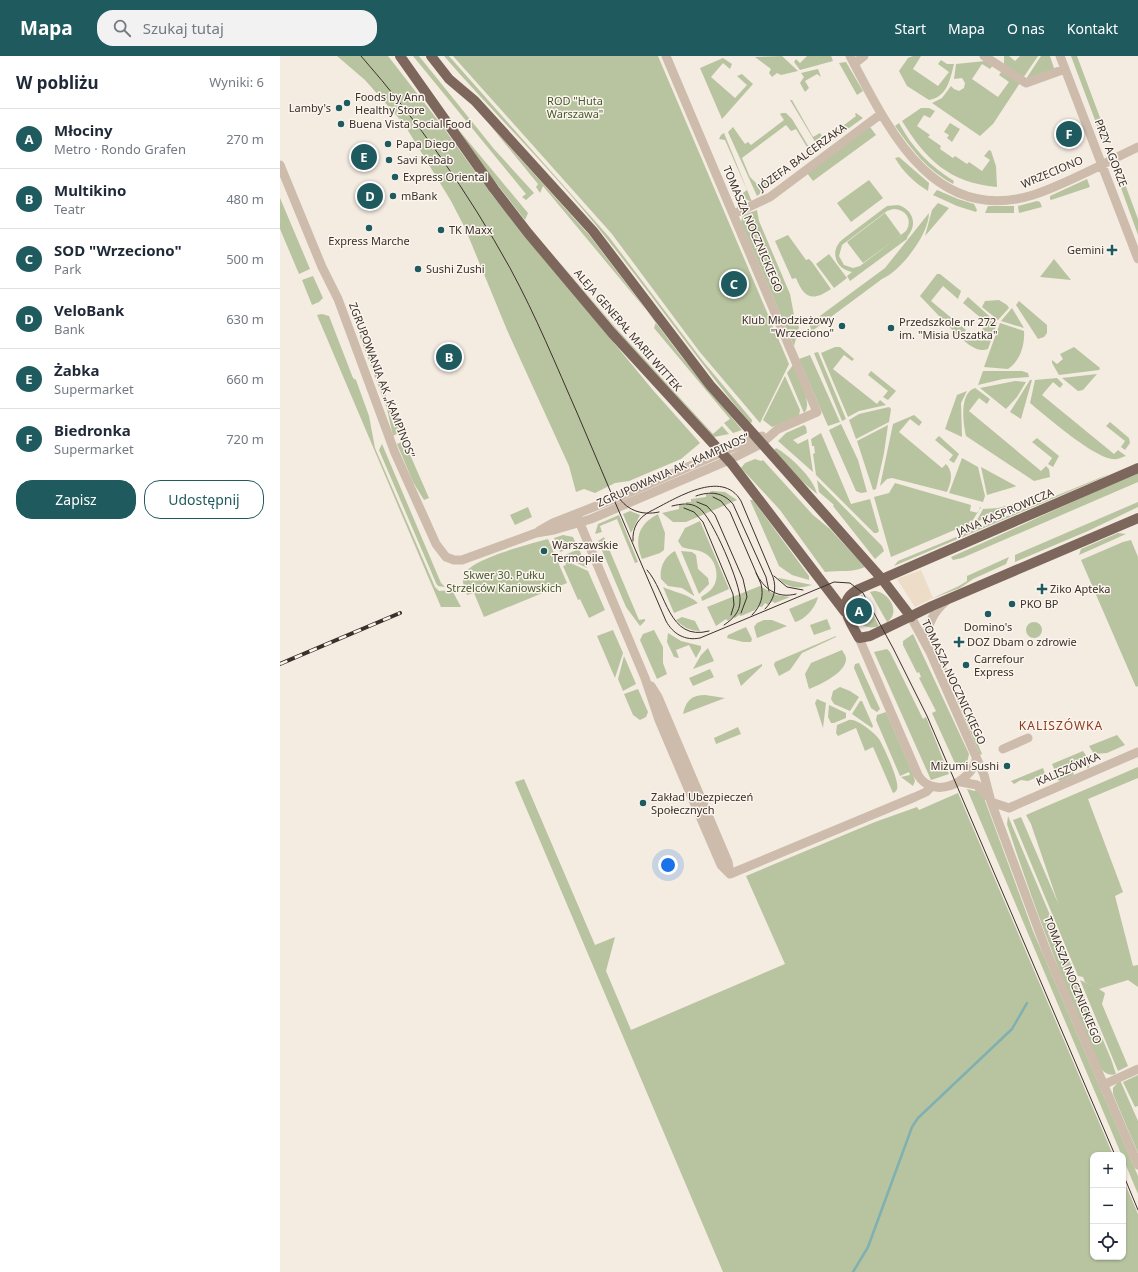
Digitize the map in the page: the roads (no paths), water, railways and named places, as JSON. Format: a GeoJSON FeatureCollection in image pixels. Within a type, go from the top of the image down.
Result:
{"type":"FeatureCollection","features":[{"type":"Feature","properties":{"kind":"main road","name":"ALEJA GENERAŁ MARII WITTEK"},"geometry":{"type":"LineString","coordinates":[[400,56],[494,189],[528,233],[612,333],[725,457],[846,612],[859,638]]}},
{"type":"Feature","properties":{"kind":"main road"},"geometry":{"type":"LineString","coordinates":[[430,56],[449,79],[475,101],[593,231],[710,385],[758,441],[882,579],[910,617]]}},
{"type":"Feature","properties":{"kind":"main road","name":"JANA KASPROWICZA"},"geometry":{"type":"LineString","coordinates":[[846,612],[846,602],[853,592],[1138,468]]}},
{"type":"Feature","properties":{"kind":"main road"},"geometry":{"type":"LineString","coordinates":[[859,638],[870,636],[950,598],[1138,518]]}},
{"type":"Feature","properties":{"kind":"street","name":"TOMASZA NOCZNICKIEGO"},"geometry":{"type":"LineString","coordinates":[[666,56],[693,127],[734,214],[817,412]]}},
{"type":"Feature","properties":{"kind":"street"},"geometry":{"type":"LineString","coordinates":[[852,60],[864,56]]}},
{"type":"Feature","properties":{"kind":"street"},"geometry":{"type":"LineString","coordinates":[[984,56],[1026,83],[1066,70]]}},
{"type":"Feature","properties":{"kind":"street","name":"PRZY AGORZE"},"geometry":{"type":"LineString","coordinates":[[1060,56],[1138,259]]}},
{"type":"Feature","properties":{"kind":"street","name":"WRZECIONO"},"geometry":{"type":"LineString","coordinates":[[852,60],[881,114],[917,166],[940,182],[967,196],[999,200],[1023,198],[1056,186],[1138,147]]}},
{"type":"Feature","properties":{"kind":"street","name":"JÓZEFA BALCERZAKA"},"geometry":{"type":"LineString","coordinates":[[734,214],[770,197],[881,114]]}},
{"type":"Feature","properties":{"kind":"street","name":"ZGRUPOWANIA AK „KAMPINOS”"},"geometry":{"type":"LineString","coordinates":[[280,165],[322,267],[338,299],[395,453],[438,549],[451,559],[462,560],[578,519],[725,457],[817,412]]}},
{"type":"Feature","properties":{"kind":"street"},"geometry":{"type":"LineString","coordinates":[[578,519],[717,855],[722,865],[730,874]]}},
{"type":"Feature","properties":{"kind":"street"},"geometry":{"type":"LineString","coordinates":[[930,652],[927,639],[930,624],[937,610],[950,598]]}},
{"type":"Feature","properties":{"kind":"street","name":"TOMASZA NOCZNICKIEGO"},"geometry":{"type":"LineString","coordinates":[[910,617],[930,652],[976,760],[984,775],[991,802],[1046,950],[1138,1165]]}},
{"type":"Feature","properties":{"kind":"street"},"geometry":{"type":"LineString","coordinates":[[859,638],[918,775],[924,784],[931,787],[946,787],[960,782],[972,768],[976,760]]}},
{"type":"Feature","properties":{"kind":"street"},"geometry":{"type":"LineString","coordinates":[[645,678],[658,697],[728,862],[730,874]]}},
{"type":"Feature","properties":{"kind":"street"},"geometry":{"type":"LineString","coordinates":[[1003,749],[1028,738]]}},
{"type":"Feature","properties":{"kind":"street","name":"KALISZÓWKA"},"geometry":{"type":"LineString","coordinates":[[1008,808],[1138,752]]}},
{"type":"Feature","properties":{"kind":"street","name":"TOMASZA NOCZNICKIEGO"},"geometry":{"type":"LineString","coordinates":[[960,782],[977,785],[991,802]]}},
{"type":"Feature","properties":{"kind":"street"},"geometry":{"type":"LineString","coordinates":[[730,874],[921,795],[931,787]]}},
{"type":"Feature","properties":{"kind":"street"},"geometry":{"type":"LineString","coordinates":[[991,802],[1008,808],[1001,827]]}},
{"type":"Feature","properties":{"kind":"street"},"geometry":{"type":"LineString","coordinates":[[1103,1085],[1138,1069]]}},
{"type":"Feature","properties":{"kind":"waterway"},"geometry":{"type":"LineString","coordinates":[[853,1272],[868,1247],[912,1127],[918,1118],[1012,1029],[1027,1003]]}},
{"type":"Feature","properties":{"kind":"tram line"},"geometry":{"type":"LineString","coordinates":[[361,56],[402,106],[441,158],[477,212],[510,268],[546,341],[666,621],[672,630],[680,636],[695,639],[700,638],[834,582],[850,583],[863,593],[893,648],[927,716],[1114,1152]]}},
{"type":"Feature","properties":{"kind":"tram line"},"geometry":{"type":"LineString","coordinates":[[633,541],[635,527],[640,519],[647,513],[698,489],[711,486],[722,487],[733,491],[741,501],[773,577],[775,590],[771,602],[765,609]]}},
{"type":"Feature","properties":{"kind":"tram line"},"geometry":{"type":"LineString","coordinates":[[616,493],[629,508],[646,513],[659,512]]}},
{"type":"Feature","properties":{"kind":"tram line"},"geometry":{"type":"LineString","coordinates":[[696,496],[706,493],[721,495],[733,504],[766,577],[769,591]]}},
{"type":"Feature","properties":{"kind":"tram line"},"geometry":{"type":"LineString","coordinates":[[713,497],[721,501],[730,512],[761,584],[761,601],[758,608],[752,615]]}},
{"type":"Feature","properties":{"kind":"tram line"},"geometry":{"type":"LineString","coordinates":[[697,502],[707,506],[715,515],[743,579],[747,597],[741,613]]}},
{"type":"Feature","properties":{"kind":"tram line"},"geometry":{"type":"LineString","coordinates":[[672,506],[689,504],[699,508],[711,523],[725,552],[736,581],[740,605],[735,615],[724,625]]}},
{"type":"Feature","properties":{"kind":"tram line"},"geometry":{"type":"LineString","coordinates":[[684,508],[694,512],[703,522],[733,594],[734,605],[731,615]]}},
{"type":"Feature","properties":{"kind":"tram line"},"geometry":{"type":"LineString","coordinates":[[647,570],[654,579],[670,613],[677,622],[685,629],[695,632],[709,631]]}},
{"type":"Feature","properties":{"kind":"tram line"},"geometry":{"type":"LineString","coordinates":[[756,573],[763,584],[777,594],[796,594]]}},
{"type":"Feature","properties":{"kind":"tram line"},"geometry":{"type":"LineString","coordinates":[[774,576],[787,587],[803,590]]}},
{"type":"Feature","properties":{"kind":"tram line"},"geometry":{"type":"LineString","coordinates":[[1126,1181],[1138,1210]]}},
{"type":"Feature","properties":{"kind":"railway"},"geometry":{"type":"LineString","coordinates":[[280,664],[400,613]]}},
{"type":"Feature","properties":{"kind":"place","name":"Foods by Ann Healthy Store"},"geometry":{"type":"Point","coordinates":[347,103]}},
{"type":"Feature","properties":{"kind":"place","name":"Lamby's"},"geometry":{"type":"Point","coordinates":[339,108]}},
{"type":"Feature","properties":{"kind":"place","name":"Buena Vista Social Food"},"geometry":{"type":"Point","coordinates":[341,124]}},
{"type":"Feature","properties":{"kind":"place","name":"Biedronka"},"geometry":{"type":"Point","coordinates":[1069,134]}},
{"type":"Feature","properties":{"kind":"place","name":"Papa Diego"},"geometry":{"type":"Point","coordinates":[388,144]}},
{"type":"Feature","properties":{"kind":"place","name":"Żabka"},"geometry":{"type":"Point","coordinates":[364,157]}},
{"type":"Feature","properties":{"kind":"place","name":"Savi Kebab"},"geometry":{"type":"Point","coordinates":[389,160]}},
{"type":"Feature","properties":{"kind":"place","name":"Express Oriental"},"geometry":{"type":"Point","coordinates":[395,177]}},
{"type":"Feature","properties":{"kind":"place","name":"VeloBank"},"geometry":{"type":"Point","coordinates":[370,196]}},
{"type":"Feature","properties":{"kind":"place","name":"mBank"},"geometry":{"type":"Point","coordinates":[393,196]}},
{"type":"Feature","properties":{"kind":"place","name":"Express Marche"},"geometry":{"type":"Point","coordinates":[369,228]}},
{"type":"Feature","properties":{"kind":"place","name":"TK Maxx"},"geometry":{"type":"Point","coordinates":[441,230]}},
{"type":"Feature","properties":{"kind":"place","name":"Gemini"},"geometry":{"type":"Point","coordinates":[1112,250]}},
{"type":"Feature","properties":{"kind":"place","name":"Sushi Zushi"},"geometry":{"type":"Point","coordinates":[418,269]}},
{"type":"Feature","properties":{"kind":"place","name":"SOD \"Wrzeciono\""},"geometry":{"type":"Point","coordinates":[734,284]}},
{"type":"Feature","properties":{"kind":"place","name":"Klub Młodzieżowy \"Wrzeciono\""},"geometry":{"type":"Point","coordinates":[842,326]}},
{"type":"Feature","properties":{"kind":"place","name":"Przedszkole nr 272 im. \"Misia Uszatka\""},"geometry":{"type":"Point","coordinates":[891,328]}},
{"type":"Feature","properties":{"kind":"place","name":"Multikino"},"geometry":{"type":"Point","coordinates":[449,357]}},
{"type":"Feature","properties":{"kind":"place","name":"Warszawskie Termopile"},"geometry":{"type":"Point","coordinates":[544,551]}},
{"type":"Feature","properties":{"kind":"place","name":"Ziko Apteka"},"geometry":{"type":"Point","coordinates":[1042,589]}},
{"type":"Feature","properties":{"kind":"place","name":"PKO BP"},"geometry":{"type":"Point","coordinates":[1012,604]}},
{"type":"Feature","properties":{"kind":"place","name":"Młociny"},"geometry":{"type":"Point","coordinates":[859,611]}},
{"type":"Feature","properties":{"kind":"place","name":"Domino's"},"geometry":{"type":"Point","coordinates":[988,614]}},
{"type":"Feature","properties":{"kind":"place","name":"DOZ Dbam o zdrowie"},"geometry":{"type":"Point","coordinates":[959,642]}},
{"type":"Feature","properties":{"kind":"place","name":"Carrefour Express"},"geometry":{"type":"Point","coordinates":[966,665]}},
{"type":"Feature","properties":{"kind":"place","name":"Mizumi Sushi"},"geometry":{"type":"Point","coordinates":[1007,766]}},
{"type":"Feature","properties":{"kind":"place","name":"Zakład Ubezpieczeń Społecznych"},"geometry":{"type":"Point","coordinates":[643,803]}},
{"type":"Feature","properties":{"kind":"district","name":"KALISZÓWKA"},"geometry":{"type":"Point","coordinates":[1061,726]}},
{"type":"Feature","properties":{"kind":"park label","name":"ROD \"Huta Warszawa\""},"geometry":{"type":"Point","coordinates":[575,107]}},
{"type":"Feature","properties":{"kind":"park label","name":"Skwer 30. Pułku Strzelców Kaniowskich"},"geometry":{"type":"Point","coordinates":[504,581]}}]}
